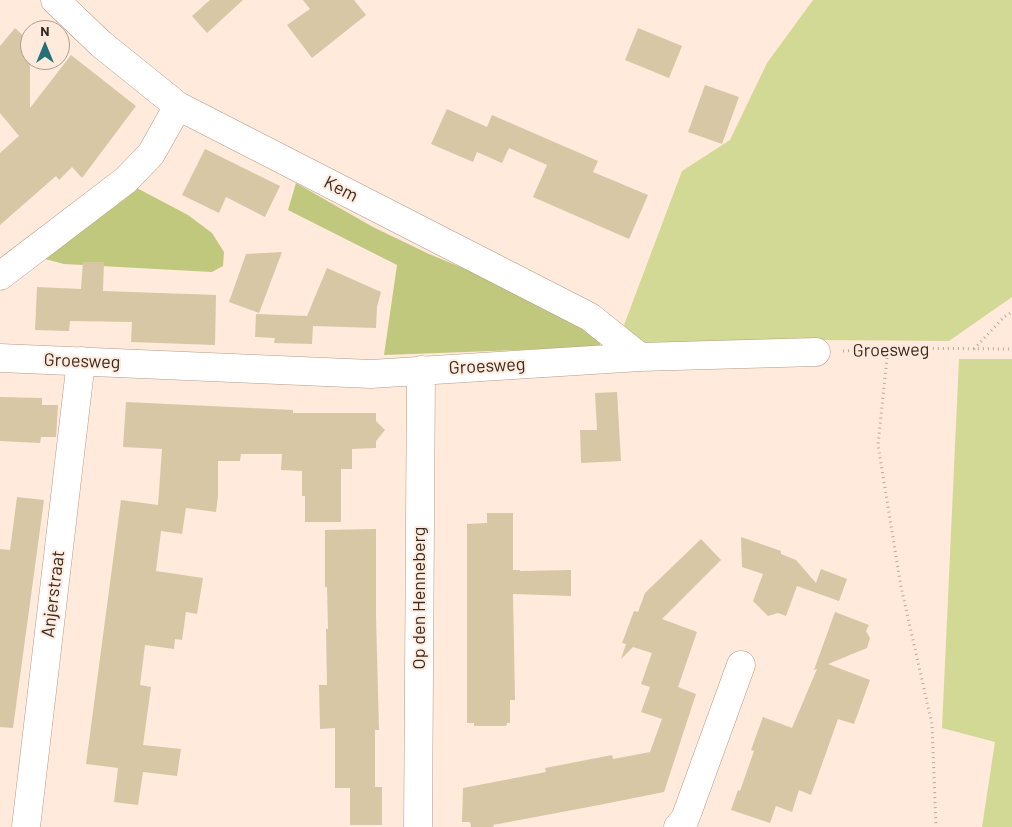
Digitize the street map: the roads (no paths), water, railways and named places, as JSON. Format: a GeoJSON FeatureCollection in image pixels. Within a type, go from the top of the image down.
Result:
{"type":"FeatureCollection","features":[{"type":"Feature","properties":{"kind":"street","name":"Kem"},"geometry":{"type":"LineString","coordinates":[[55,0],[101,44],[178,106],[590,317],[640,357]]}},
{"type":"Feature","properties":{"kind":"street"},"geometry":{"type":"LineString","coordinates":[[0,276],[126,180],[151,154],[178,106]]}},
{"type":"Feature","properties":{"kind":"street","name":"Groesweg"},"geometry":{"type":"LineString","coordinates":[[0,358],[370,374],[640,357],[816,352]]}},
{"type":"Feature","properties":{"kind":"street","name":"Anjerstraat"},"geometry":{"type":"LineString","coordinates":[[26,827],[81,361]]}},
{"type":"Feature","properties":{"kind":"street","name":"Op den Henneberg"},"geometry":{"type":"LineString","coordinates":[[418,827],[421,370]]}},
{"type":"Feature","properties":{"kind":"street"},"geometry":{"type":"LineString","coordinates":[[678,827],[685,820],[741,665]]}}]}
